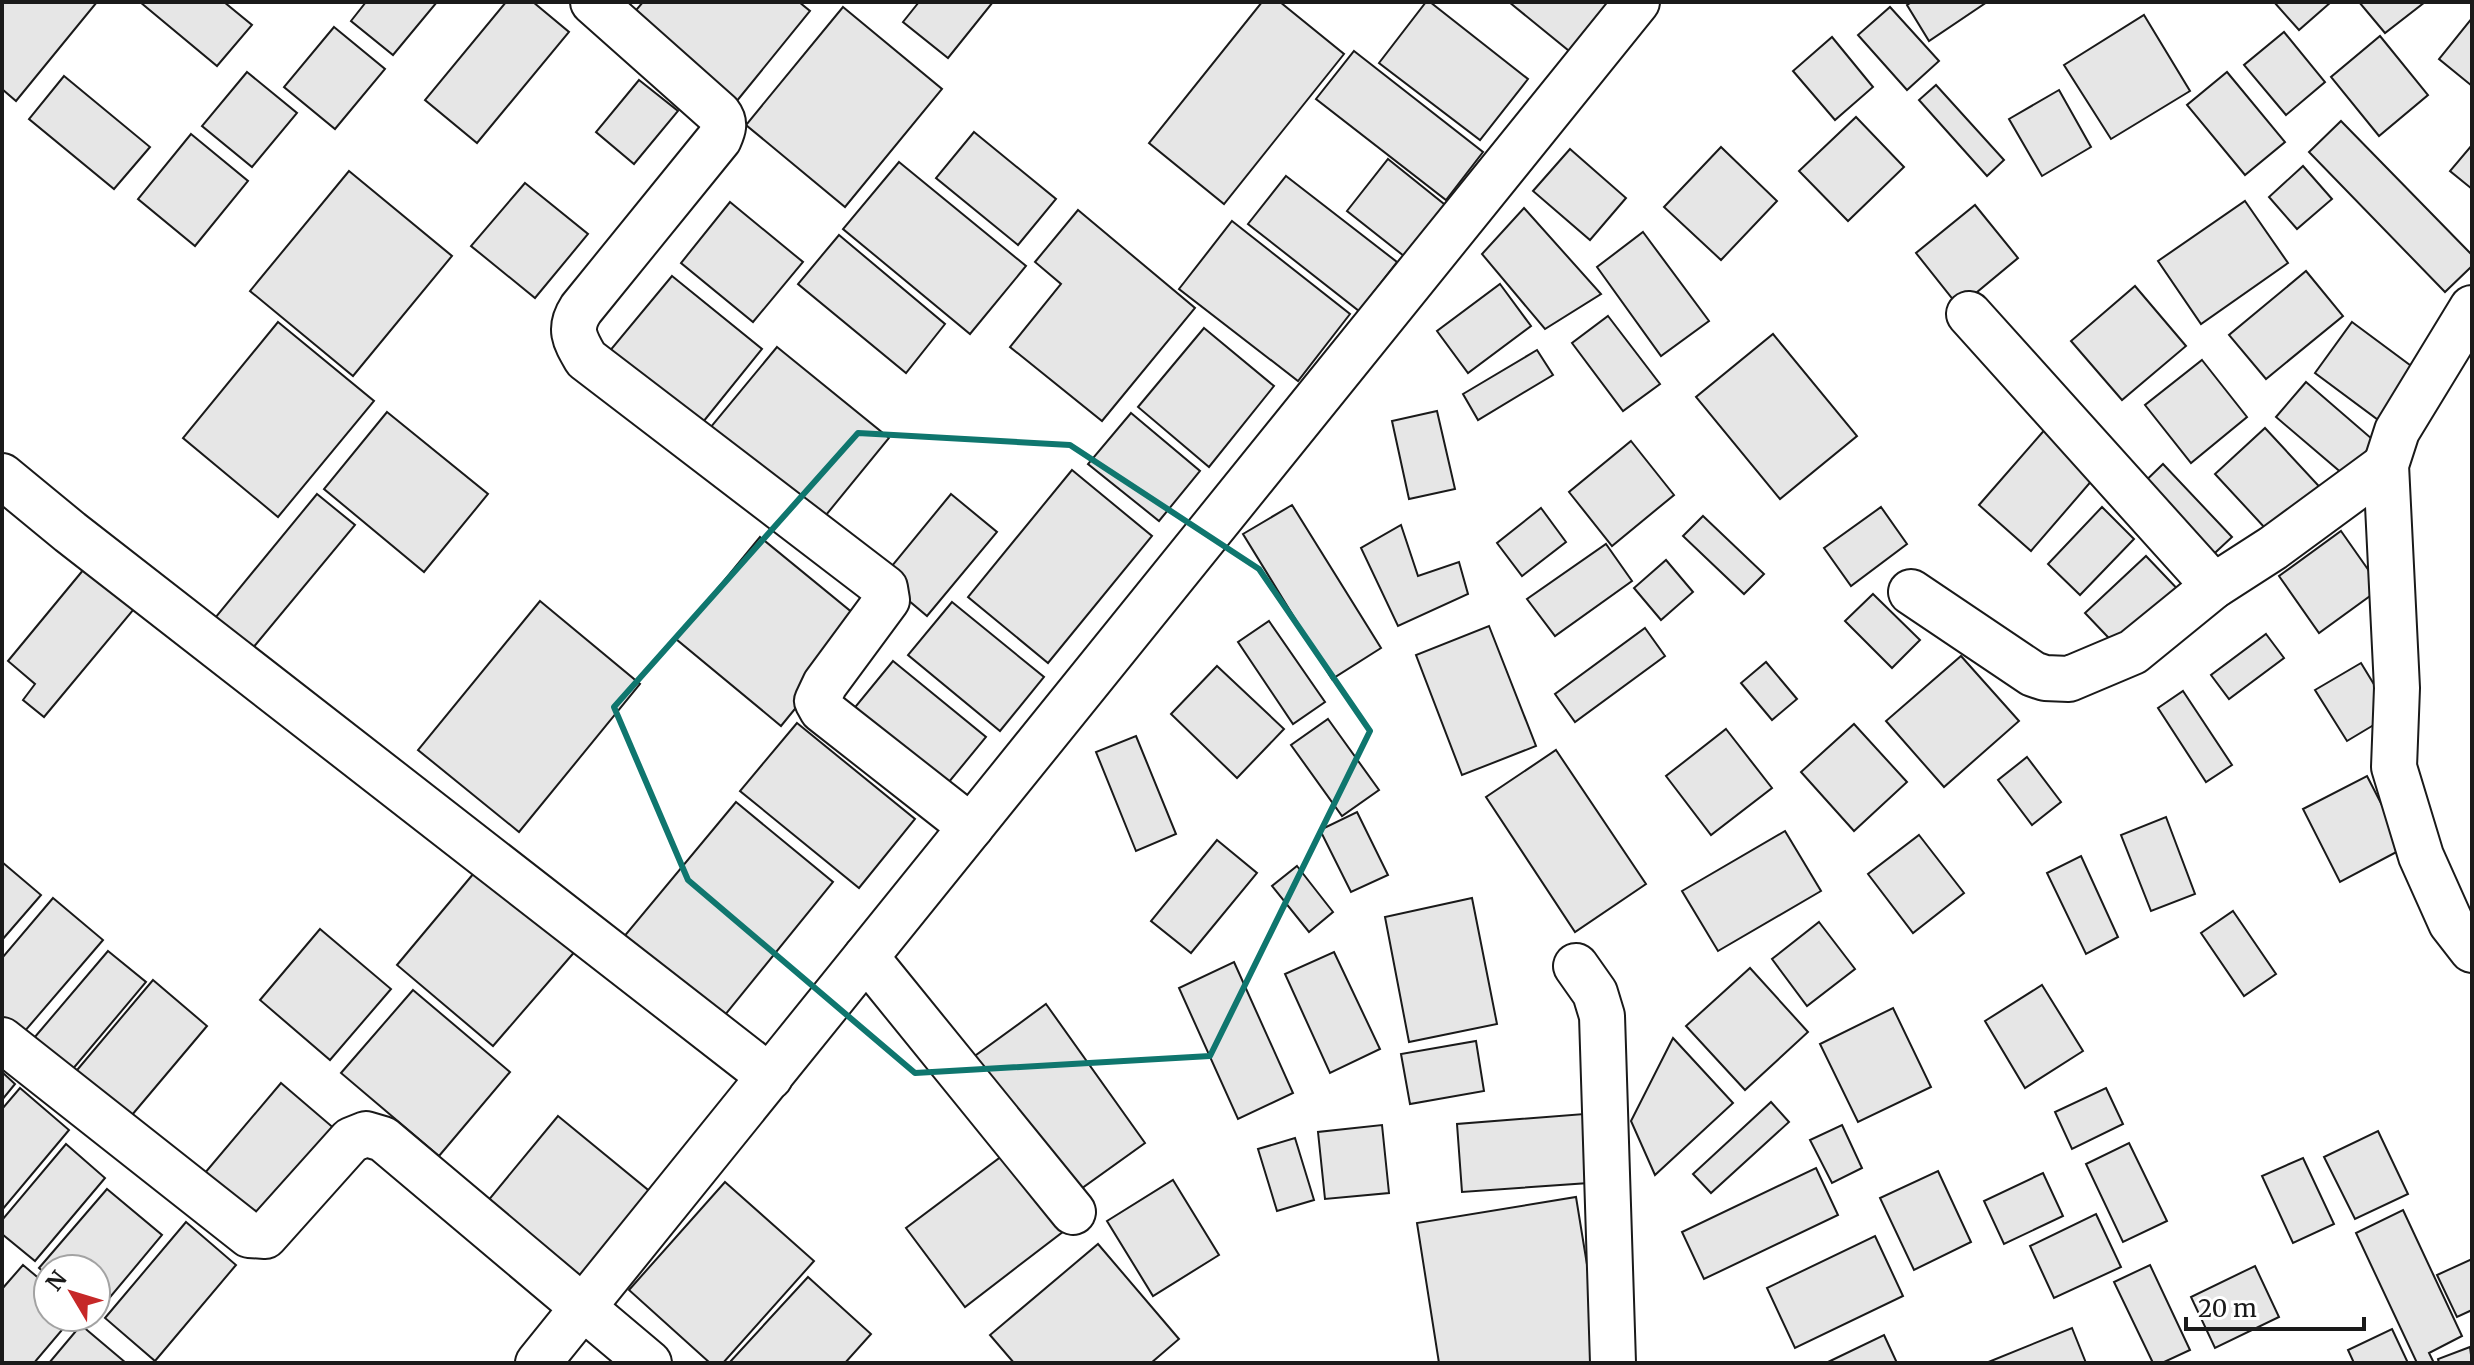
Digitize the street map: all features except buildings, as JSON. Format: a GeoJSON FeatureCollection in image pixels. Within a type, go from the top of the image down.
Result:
{"type":"FeatureCollection","features":[{"type":"Feature","properties":{"kind":"street"},"geometry":{"type":"LineString","coordinates":[[594,2],[719,114],[723,119],[723,128],[719,139],[581,309],[572,331],[576,341],[586,359],[885,588],[887,600],[825,684],[817,701],[822,710],[971,827]]}},
{"type":"Feature","properties":{"kind":"street"},"geometry":{"type":"LineString","coordinates":[[538,1363],[1637,2]]}},
{"type":"Feature","properties":{"kind":"street"},"geometry":{"type":"LineString","coordinates":[[2472,308],[2397,431],[2386,465],[2397,688],[2394,767],[2421,856],[2451,923],[2472,950]]}},
{"type":"Feature","properties":{"kind":"street"},"geometry":{"type":"LineString","coordinates":[[1969,314],[2214,586]]}},
{"type":"Feature","properties":{"kind":"street"},"geometry":{"type":"LineString","coordinates":[[1911,592],[2033,674],[2061,680],[2133,652],[2214,586],[2273,548],[2386,465]]}},
{"type":"Feature","properties":{"kind":"street"},"geometry":{"type":"LineString","coordinates":[[2,476],[770,1077]]}},
{"type":"Feature","properties":{"kind":"street"},"geometry":{"type":"LineString","coordinates":[[866,957],[1073,1212]]}},
{"type":"Feature","properties":{"kind":"street"},"geometry":{"type":"LineString","coordinates":[[1576,966],[1595,993],[1602,1016],[1613,1363]]}},
{"type":"Feature","properties":{"kind":"street"},"geometry":{"type":"LineString","coordinates":[[2,1040],[256,1238],[265,1236],[351,1140],[373,1135],[392,1145],[649,1363]]}},
{"type":"Feature","properties":{"kind":"highlighted area"},"geometry":{"type":"Polygon","coordinates":[[[858,433],[1070,445],[1259,569],[1370,731],[1210,1056],[915,1073],[688,880],[614,707],[858,433]]]}}]}
